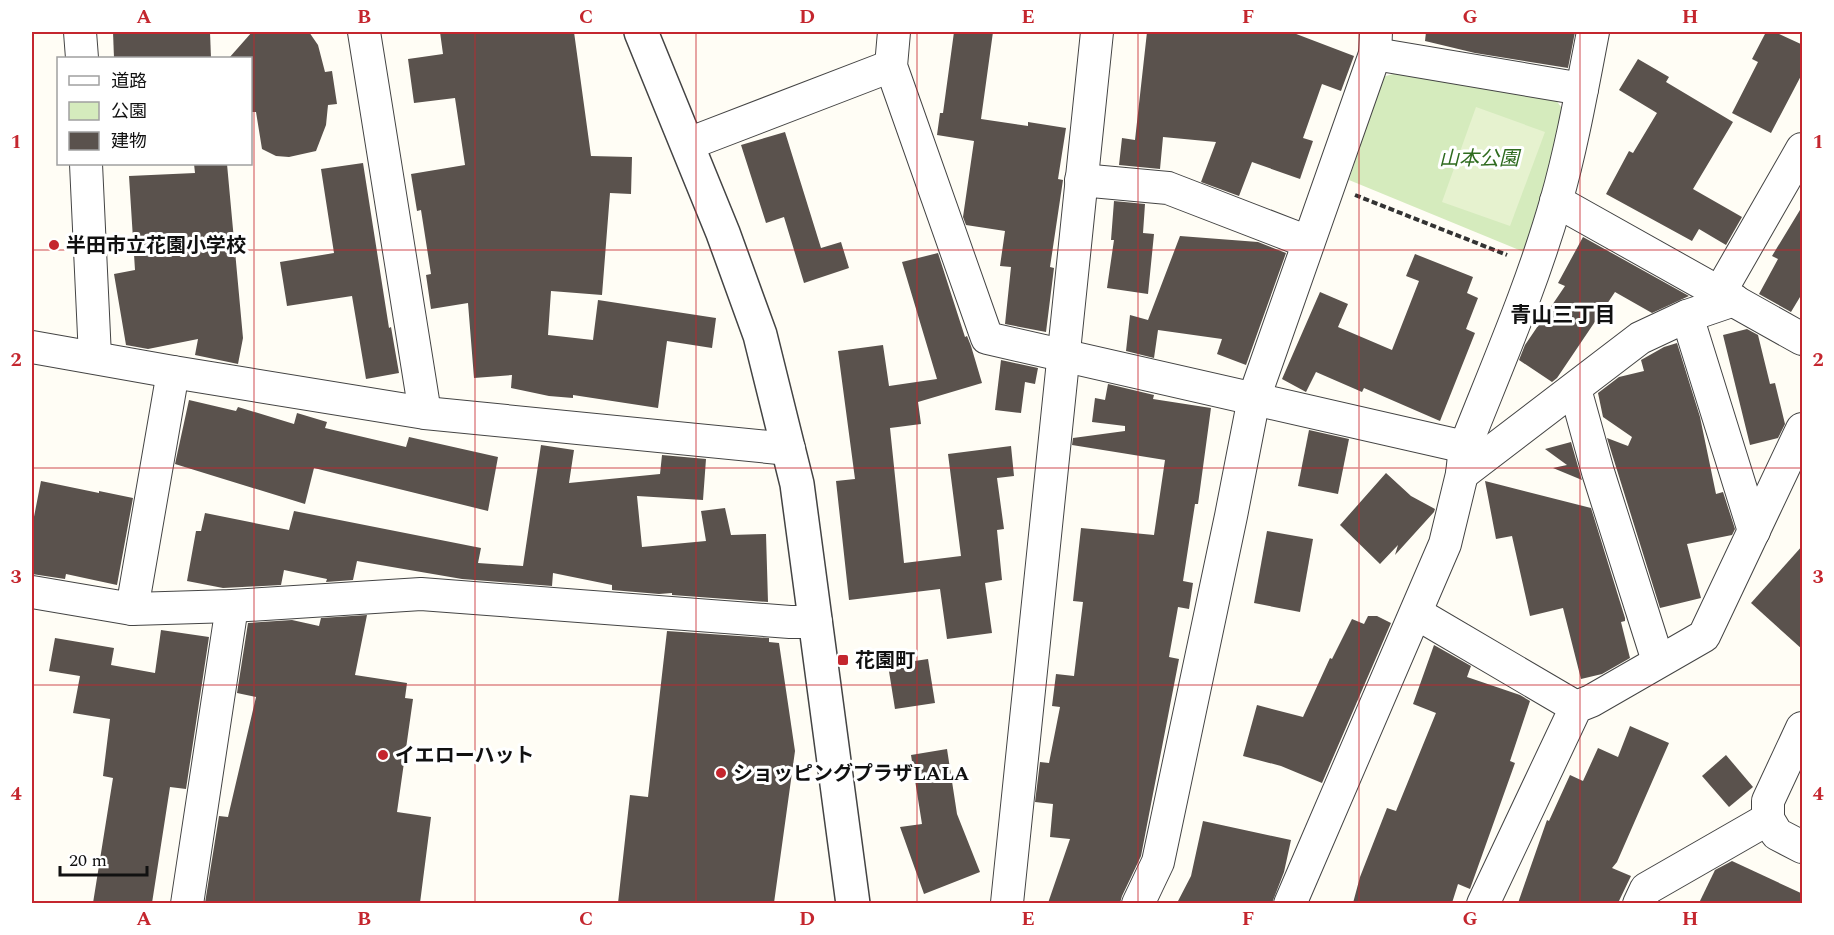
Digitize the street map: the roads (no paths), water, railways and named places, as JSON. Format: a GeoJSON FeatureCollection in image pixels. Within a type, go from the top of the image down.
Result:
{"type":"FeatureCollection","features":[{"type":"Feature","properties":{"kind":"street"},"geometry":{"type":"LineString","coordinates":[[80,32],[81,57]]}},
{"type":"Feature","properties":{"kind":"street"},"geometry":{"type":"LineString","coordinates":[[364,32],[425,412]]}},
{"type":"Feature","properties":{"kind":"street"},"geometry":{"type":"LineString","coordinates":[[641,32],[723,233],[760,336],[789,449],[797,484],[853,903]]}},
{"type":"Feature","properties":{"kind":"street"},"geometry":{"type":"LineString","coordinates":[[894,32],[891,66],[987,339],[1254,398],[1464,461],[1575,389],[1640,338],[1727,296],[1803,149]]}},
{"type":"Feature","properties":{"kind":"street"},"geometry":{"type":"LineString","coordinates":[[1023,903],[1006,903],[1097,32]]}},
{"type":"Feature","properties":{"kind":"street"},"geometry":{"type":"LineString","coordinates":[[1290,903],[1445,544],[1464,461],[1536,267],[1556,201],[1576,123],[1593,32]]}},
{"type":"Feature","properties":{"kind":"street"},"geometry":{"type":"LineString","coordinates":[[1138,903],[1158,862],[1254,398],[1330,184],[1376,43],[1582,89]]}},
{"type":"Feature","properties":{"kind":"street"},"geometry":{"type":"LineString","coordinates":[[688,144],[891,66]]}},
{"type":"Feature","properties":{"kind":"street"},"geometry":{"type":"LineString","coordinates":[[86,165],[95,357]]}},
{"type":"Feature","properties":{"kind":"street"},"geometry":{"type":"LineString","coordinates":[[1081,180],[1168,188],[1308,242]]}},
{"type":"Feature","properties":{"kind":"street"},"geometry":{"type":"LineString","coordinates":[[1556,201],[1727,296],[1799,330]]}},
{"type":"Feature","properties":{"kind":"street"},"geometry":{"type":"LineString","coordinates":[[1687,316],[1754,531]]}},
{"type":"Feature","properties":{"kind":"street"},"geometry":{"type":"LineString","coordinates":[[32,347],[425,412],[789,449]]}},
{"type":"Feature","properties":{"kind":"street"},"geometry":{"type":"LineString","coordinates":[[132,609],[173,372]]}},
{"type":"Feature","properties":{"kind":"street"},"geometry":{"type":"LineString","coordinates":[[1575,389],[1598,472],[1658,661]]}},
{"type":"Feature","properties":{"kind":"street"},"geometry":{"type":"LineString","coordinates":[[1483,903],[1576,707],[1591,701],[1704,636],[1803,429]]}},
{"type":"Feature","properties":{"kind":"street"},"geometry":{"type":"LineString","coordinates":[[32,592],[132,609],[232,606],[421,594],[790,622],[816,622]]}},
{"type":"Feature","properties":{"kind":"street"},"geometry":{"type":"LineString","coordinates":[[187,903],[232,606]]}},
{"type":"Feature","properties":{"kind":"street"},"geometry":{"type":"LineString","coordinates":[[1416,613],[1576,707]]}},
{"type":"Feature","properties":{"kind":"street"},"geometry":{"type":"LineString","coordinates":[[1803,728],[1768,801],[1768,819],[1777,834],[1803,847]]}},
{"type":"Feature","properties":{"kind":"street"},"geometry":{"type":"LineString","coordinates":[[1639,903],[1646,889],[1768,819]]}},
{"type":"Feature","properties":{"kind":"place","name":"半田市立花園小学校"},"geometry":{"type":"Point","coordinates":[54,245]}},
{"type":"Feature","properties":{"kind":"place","name":"花園町"},"geometry":{"type":"Point","coordinates":[843,660]}},
{"type":"Feature","properties":{"kind":"place","name":"イエローハット"},"geometry":{"type":"Point","coordinates":[383,755]}},
{"type":"Feature","properties":{"kind":"place","name":"ショッピングプラザLALA"},"geometry":{"type":"Point","coordinates":[721,773]}},
{"type":"Feature","properties":{"kind":"district","name":"青山三丁目"},"geometry":{"type":"Point","coordinates":[1563,315]}},
{"type":"Feature","properties":{"kind":"park label","name":"山本公園"},"geometry":{"type":"Point","coordinates":[1479,158]}}]}
